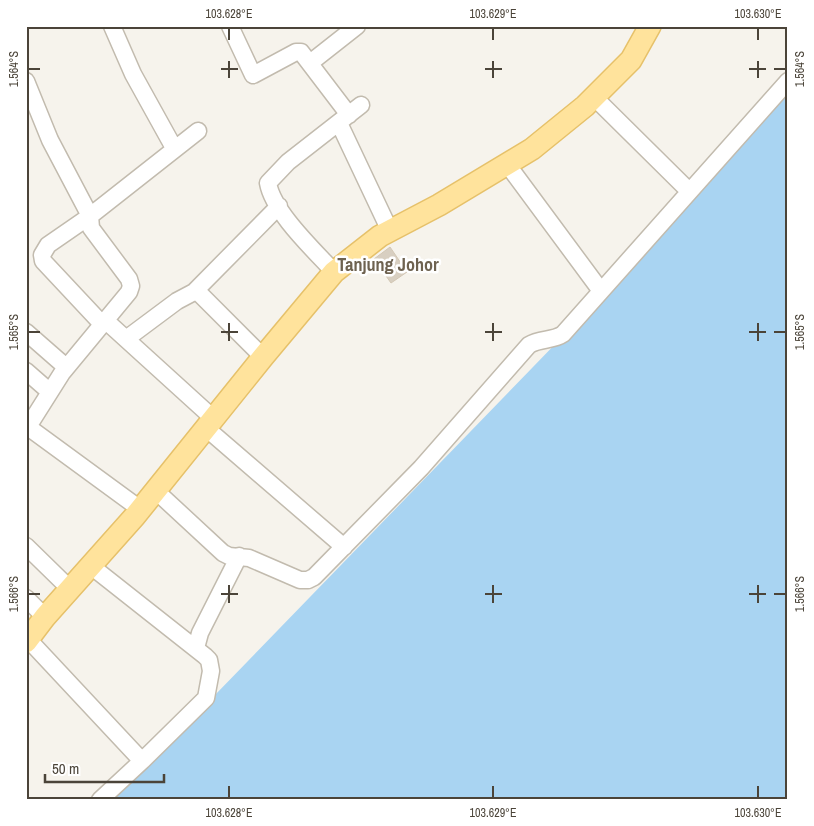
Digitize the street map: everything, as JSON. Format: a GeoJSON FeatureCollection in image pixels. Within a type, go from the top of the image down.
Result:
{"type":"FeatureCollection","features":[{"type":"Feature","properties":{"kind":"main road"},"geometry":{"type":"LineString","coordinates":[[27,639],[156,490],[334,272],[380,236],[439,205],[532,149],[594,98],[631,60],[650,26]]}},
{"type":"Feature","properties":{"kind":"street"},"geometry":{"type":"LineString","coordinates":[[112,26],[133,74],[174,148]]}},
{"type":"Feature","properties":{"kind":"street"},"geometry":{"type":"LineString","coordinates":[[230,26],[253,75],[301,52],[350,114],[390,231]]}},
{"type":"Feature","properties":{"kind":"street"},"geometry":{"type":"LineString","coordinates":[[310,63],[357,26]]}},
{"type":"Feature","properties":{"kind":"street"},"geometry":{"type":"LineString","coordinates":[[156,490],[220,551],[229,556],[250,558],[296,579],[304,580],[317,575],[421,468],[529,345],[541,340],[557,338],[563,334],[788,80]]}},
{"type":"Feature","properties":{"kind":"street"},"geometry":{"type":"LineString","coordinates":[[26,81],[50,140],[90,216],[91,228],[130,282],[129,292],[66,367],[27,428],[140,509]]}},
{"type":"Feature","properties":{"kind":"street"},"geometry":{"type":"LineString","coordinates":[[594,98],[689,191]]}},
{"type":"Feature","properties":{"kind":"street"},"geometry":{"type":"LineString","coordinates":[[334,272],[291,224],[268,186],[269,180],[288,162],[350,114]]}},
{"type":"Feature","properties":{"kind":"street"},"geometry":{"type":"LineString","coordinates":[[198,131],[90,216],[48,245],[42,257],[43,262],[103,322],[126,339],[210,424],[344,547]]}},
{"type":"Feature","properties":{"kind":"street"},"geometry":{"type":"LineString","coordinates":[[507,164],[601,291]]}},
{"type":"Feature","properties":{"kind":"street"},"geometry":{"type":"LineString","coordinates":[[126,339],[177,301],[194,292],[279,206]]}},
{"type":"Feature","properties":{"kind":"street"},"geometry":{"type":"LineString","coordinates":[[194,292],[200,294],[263,357]]}},
{"type":"Feature","properties":{"kind":"street"},"geometry":{"type":"LineString","coordinates":[[26,332],[66,367]]}},
{"type":"Feature","properties":{"kind":"street"},"geometry":{"type":"LineString","coordinates":[[26,371],[50,392]]}},
{"type":"Feature","properties":{"kind":"street"},"geometry":{"type":"LineString","coordinates":[[26,546],[70,589]]}},
{"type":"Feature","properties":{"kind":"street"},"geometry":{"type":"LineString","coordinates":[[196,648],[200,633],[240,556]]}},
{"type":"Feature","properties":{"kind":"street"},"geometry":{"type":"LineString","coordinates":[[91,566],[196,648],[205,656],[210,665],[206,698],[100,800]]}},
{"type":"Feature","properties":{"kind":"street"},"geometry":{"type":"LineString","coordinates":[[26,598],[45,617]]}},
{"type":"Feature","properties":{"kind":"street"},"geometry":{"type":"LineString","coordinates":[[27,639],[142,761]]}},
{"type":"Feature","properties":{"kind":"water"},"geometry":{"type":"Polygon","coordinates":[[[788,85],[788,800],[98,800],[214,696],[597,301],[788,85]]]}},
{"type":"Feature","properties":{"kind":"building"},"geometry":{"type":"Polygon","coordinates":[[[390,247],[407,272],[391,283],[374,259],[390,247]]]}},
{"type":"Feature","properties":{"kind":"district","name":"Tanjung Johor"},"geometry":{"type":"Point","coordinates":[388,264]}}]}
